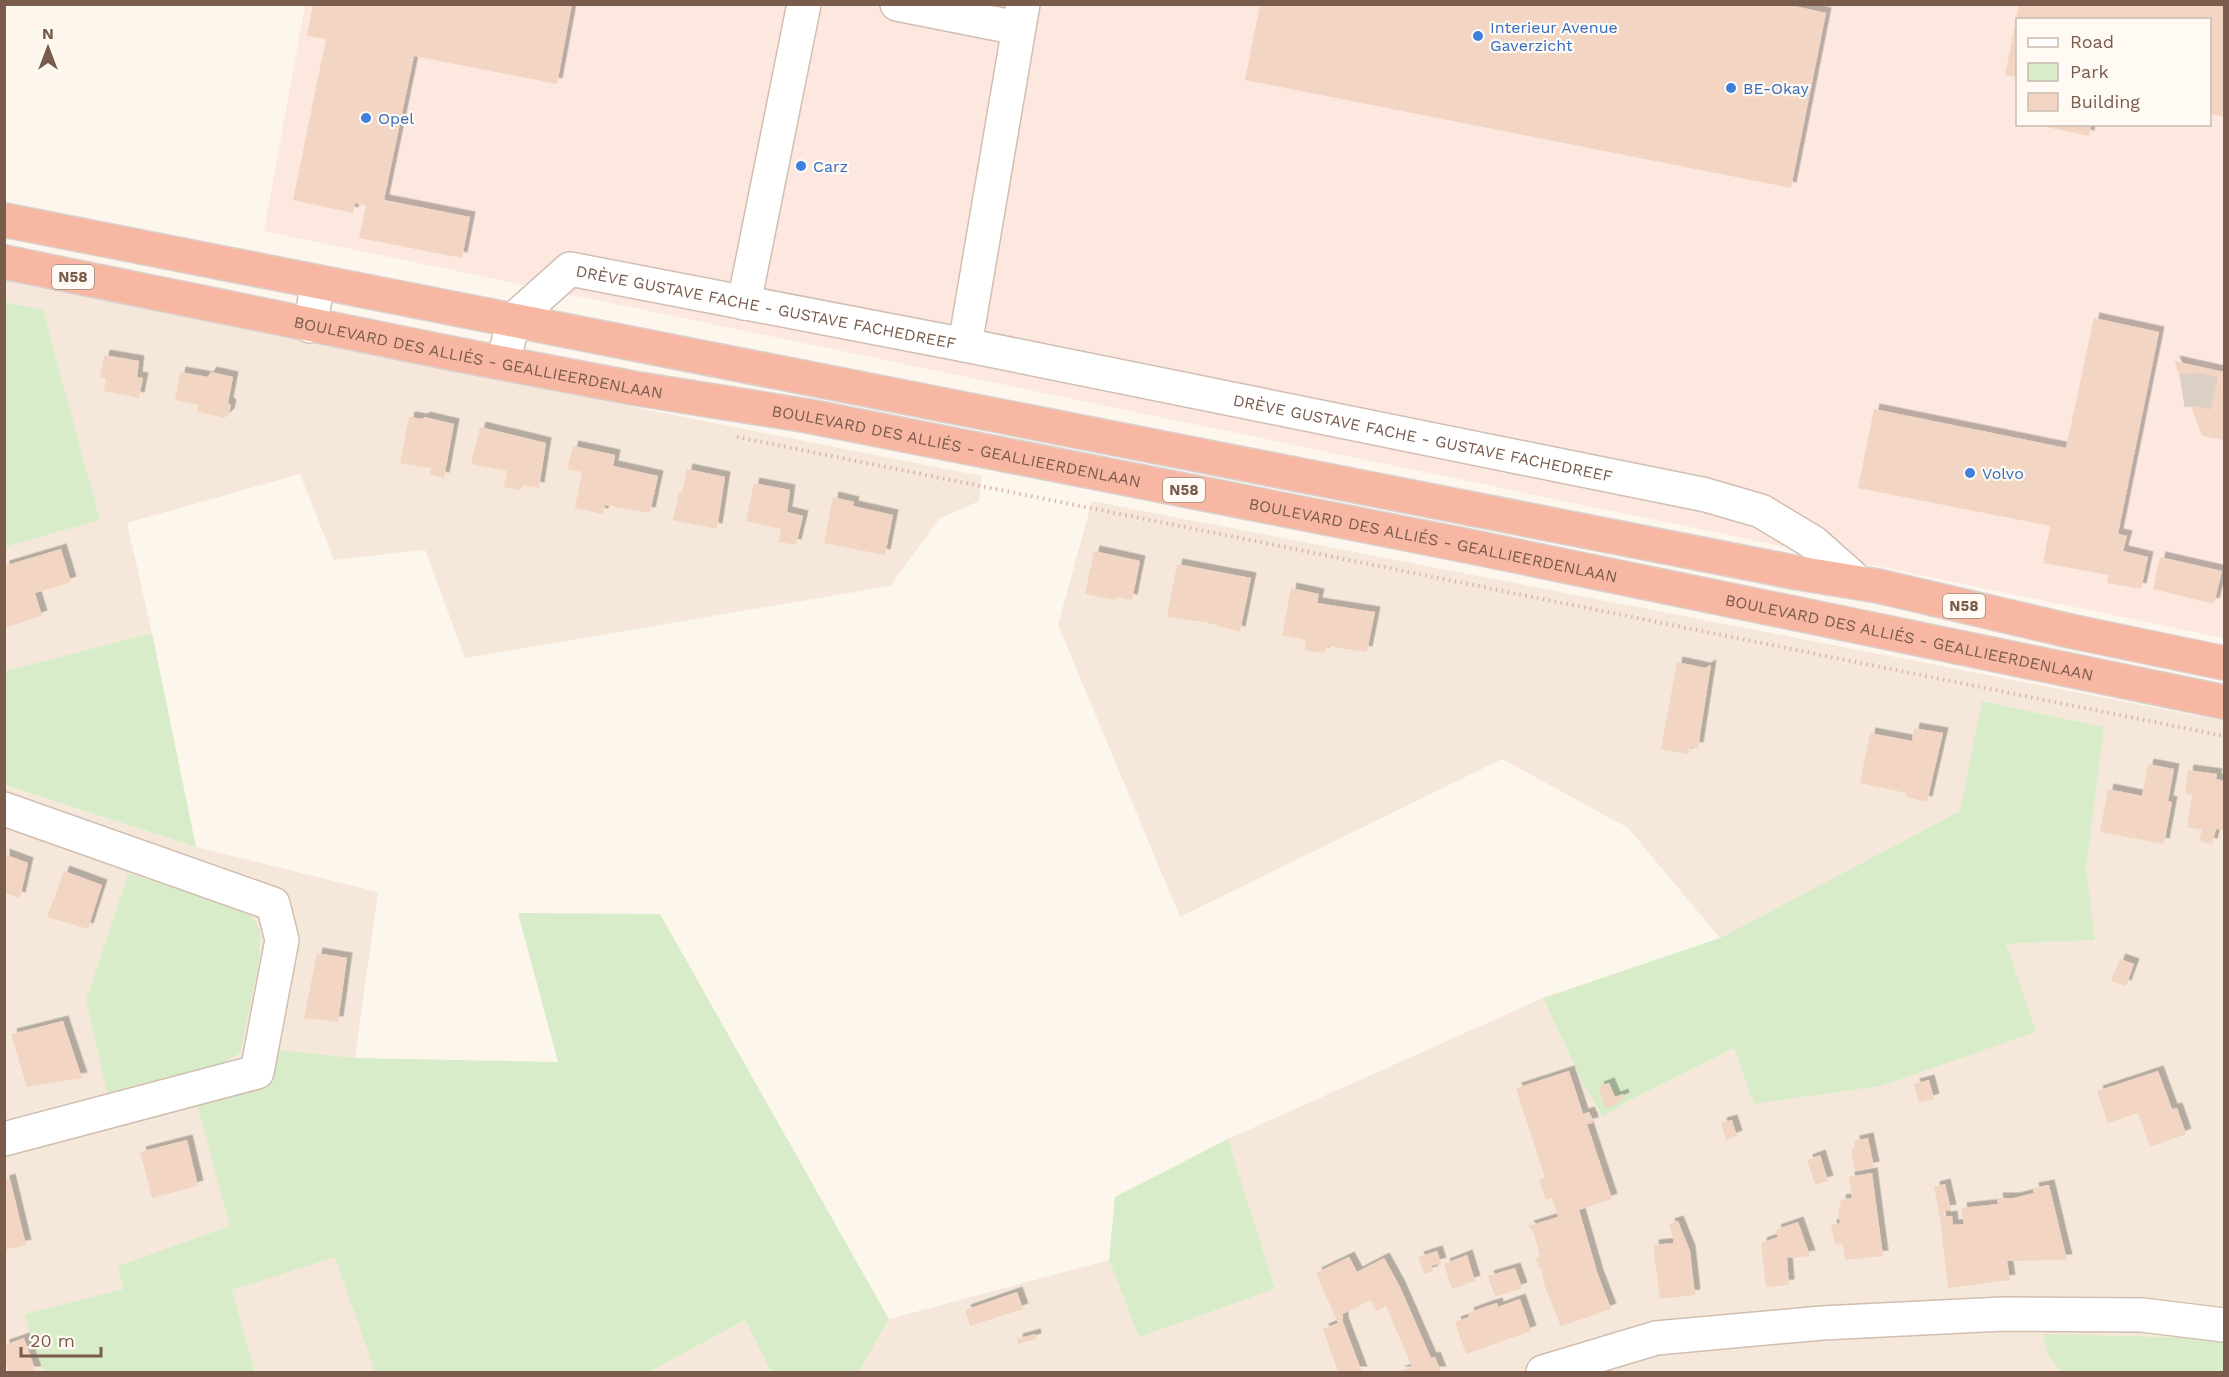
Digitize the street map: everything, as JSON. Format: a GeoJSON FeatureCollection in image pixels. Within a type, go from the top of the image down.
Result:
{"type":"FeatureCollection","features":[{"type":"Feature","properties":{"kind":"highway","name":"N58"},"geometry":{"type":"LineString","coordinates":[[4,220],[1761,566],[1858,582],[2222,659]]}},
{"type":"Feature","properties":{"kind":"highway","name":"BOULEVARD DES ALLIÉS - GEALLIEERDENLAAN"},"geometry":{"type":"LineString","coordinates":[[4,262],[310,326],[633,388],[820,418],[1468,546],[2224,702]]}},
{"type":"Feature","properties":{"kind":"street"},"geometry":{"type":"LineString","coordinates":[[744,303],[804,4]]}},
{"type":"Feature","properties":{"kind":"street"},"geometry":{"type":"LineString","coordinates":[[897,4],[1020,16]]}},
{"type":"Feature","properties":{"kind":"street","name":"DRÈVE GUSTAVE FACHE - GUSTAVE FACHEDREEF"},"geometry":{"type":"LineString","coordinates":[[966,345],[1020,16]]}},
{"type":"Feature","properties":{"kind":"street","name":"DRÈVE GUSTAVE FACHE - GUSTAVE FACHEDREEF"},"geometry":{"type":"LineString","coordinates":[[514,319],[570,269],[966,345],[1706,495],[1761,511],[1814,543],[1858,582]]}},
{"type":"Feature","properties":{"kind":"street"},"geometry":{"type":"LineString","coordinates":[[310,326],[318,282]]}},
{"type":"Feature","properties":{"kind":"street"},"geometry":{"type":"LineString","coordinates":[[503,363],[514,319]]}},
{"type":"Feature","properties":{"kind":"street"},"geometry":{"type":"LineString","coordinates":[[4,809],[273,904],[282,940],[257,1072],[4,1139]]}},
{"type":"Feature","properties":{"kind":"street"},"geometry":{"type":"LineString","coordinates":[[1543,1372],[1656,1338],[1822,1323],[2003,1314],[2142,1315],[2224,1325]]}},
{"type":"Feature","properties":{"kind":"path"},"geometry":{"type":"LineString","coordinates":[[736,437],[2224,736]]}},
{"type":"Feature","properties":{"kind":"shaded area"},"geometry":{"type":"Polygon","coordinates":[[[305,5],[2224,5],[2224,638],[264,231],[305,5]]]}},
{"type":"Feature","properties":{"kind":"shaded area"},"geometry":{"type":"Polygon","coordinates":[[[5,277],[623,405],[982,476],[979,501],[939,519],[890,586],[465,658],[425,550],[334,560],[300,474],[127,523],[152,633],[5,671],[5,547],[100,520],[43,310],[5,302],[5,277]]]}},
{"type":"Feature","properties":{"kind":"shaded area"},"geometry":{"type":"Polygon","coordinates":[[[1092,501],[2224,721],[2224,1342],[2196,1338],[2048,1355],[2060,1372],[859,1372],[889,1319],[1109,1260],[1139,1336],[1275,1289],[1228,1139],[1543,998],[1583,1083],[1603,1116],[1734,1048],[1754,1104],[1881,1086],[2035,1032],[2006,944],[2094,940],[2086,869],[2103,727],[1983,701],[1960,811],[1720,938],[1628,828],[1502,759],[1180,917],[1058,625],[1092,501]]]}},
{"type":"Feature","properties":{"kind":"shaded area"},"geometry":{"type":"Polygon","coordinates":[[[4,785],[196,847],[378,892],[355,1058],[273,1049],[230,1226],[117,1266],[123,1289],[24,1314],[43,1372],[5,1372],[4,785]]]}},
{"type":"Feature","properties":{"kind":"shaded area"},"geometry":{"type":"Polygon","coordinates":[[[335,1256],[375,1372],[255,1372],[232,1290],[335,1256]]]}},
{"type":"Feature","properties":{"kind":"shaded area"},"geometry":{"type":"Polygon","coordinates":[[[745,1320],[771,1372],[649,1372],[745,1320]]]}},
{"type":"Feature","properties":{"kind":"green space"},"geometry":{"type":"Polygon","coordinates":[[[5,302],[43,310],[100,520],[5,547],[5,302]]]}},
{"type":"Feature","properties":{"kind":"green space"},"geometry":{"type":"Polygon","coordinates":[[[152,633],[196,847],[5,785],[5,671],[152,633]]]}},
{"type":"Feature","properties":{"kind":"green space"},"geometry":{"type":"Polygon","coordinates":[[[1982,701],[2104,727],[2086,869],[2095,940],[2006,944],[2036,1032],[1881,1086],[1754,1104],[1734,1048],[1630,1100],[1603,1117],[1583,1083],[1543,998],[1720,938],[1960,811],[1982,701]]]}},
{"type":"Feature","properties":{"kind":"green space"},"geometry":{"type":"Polygon","coordinates":[[[128,874],[245,906],[260,930],[259,962],[240,1053],[202,1075],[109,1100],[86,1000],[128,874]]]}},
{"type":"Feature","properties":{"kind":"green space"},"geometry":{"type":"Polygon","coordinates":[[[518,913],[660,914],[889,1319],[859,1372],[771,1372],[745,1320],[649,1372],[375,1372],[335,1257],[232,1290],[255,1372],[43,1372],[24,1314],[123,1289],[117,1266],[230,1226],[196,1101],[273,1049],[355,1058],[558,1062],[518,913]]]}},
{"type":"Feature","properties":{"kind":"green space"},"geometry":{"type":"Polygon","coordinates":[[[1228,1139],[1275,1289],[1139,1337],[1109,1260],[1115,1197],[1228,1139]]]}},
{"type":"Feature","properties":{"kind":"green space"},"geometry":{"type":"Polygon","coordinates":[[[2043,1334],[2196,1338],[2224,1342],[2224,1372],[2060,1372],[2048,1355],[2043,1334]]]}},
{"type":"Feature","properties":{"kind":"building"},"geometry":{"type":"Polygon","coordinates":[[[313,4],[572,4],[557,84],[414,56],[384,200],[470,217],[462,258],[359,238],[366,206],[355,203],[353,213],[293,200],[326,39],[307,36],[313,4]]]}},
{"type":"Feature","properties":{"kind":"building"},"geometry":{"type":"Polygon","coordinates":[[[1260,4],[1785,4],[1826,13],[1791,188],[1245,80],[1260,4]]]}},
{"type":"Feature","properties":{"kind":"building"},"geometry":{"type":"Polygon","coordinates":[[[2019,4],[2224,4],[2224,117],[2211,114],[2211,18],[2016,18],[2019,4]]]}},
{"type":"Feature","properties":{"kind":"building"},"geometry":{"type":"Polygon","coordinates":[[[2016,19],[2016,77],[2005,75],[2016,19]]]}},
{"type":"Feature","properties":{"kind":"building"},"geometry":{"type":"Polygon","coordinates":[[[2042,126],[2091,126],[2089,136],[2042,126]]]}},
{"type":"Feature","properties":{"kind":"building"},"geometry":{"type":"Polygon","coordinates":[[[2094,318],[2159,332],[2118,534],[2127,536],[2123,551],[2148,557],[2141,589],[2107,583],[2108,575],[2043,563],[2050,526],[1858,488],[1874,409],[2066,448],[2094,318]]]}},
{"type":"Feature","properties":{"kind":"building"},"geometry":{"type":"Polygon","coordinates":[[[104,355],[139,361],[137,377],[143,378],[139,398],[104,391],[106,379],[100,377],[104,355]]]}},
{"type":"Feature","properties":{"kind":"building"},"geometry":{"type":"Polygon","coordinates":[[[2174,361],[2224,372],[2224,440],[2202,436],[2174,361]]]}},
{"type":"Feature","properties":{"kind":"building"},"geometry":{"type":"Polygon","coordinates":[[[180,372],[208,377],[211,372],[233,377],[228,403],[231,405],[229,414],[224,418],[197,411],[198,405],[175,400],[180,372]]]}},
{"type":"Feature","properties":{"kind":"building"},"geometry":{"type":"Polygon","coordinates":[[[409,417],[423,419],[424,417],[454,424],[444,478],[430,475],[431,468],[400,463],[409,417]]]}},
{"type":"Feature","properties":{"kind":"building"},"geometry":{"type":"Polygon","coordinates":[[[480,427],[546,443],[539,488],[522,485],[521,490],[504,487],[507,471],[471,464],[480,427]]]}},
{"type":"Feature","properties":{"kind":"building"},"geometry":{"type":"Polygon","coordinates":[[[573,446],[615,455],[613,466],[658,476],[650,513],[605,505],[603,514],[575,508],[582,472],[567,469],[573,446]]]}},
{"type":"Feature","properties":{"kind":"building"},"geometry":{"type":"Polygon","coordinates":[[[687,469],[725,477],[717,529],[673,520],[687,469]]]}},
{"type":"Feature","properties":{"kind":"building"},"geometry":{"type":"Polygon","coordinates":[[[754,483],[790,490],[787,512],[803,516],[796,545],[779,542],[781,529],[746,521],[754,483]]]}},
{"type":"Feature","properties":{"kind":"building"},"geometry":{"type":"Polygon","coordinates":[[[833,497],[854,502],[853,506],[893,515],[885,555],[824,543],[833,497]]]}},
{"type":"Feature","properties":{"kind":"building"},"geometry":{"type":"Polygon","coordinates":[[[61,549],[71,582],[35,593],[42,616],[4,628],[4,566],[61,549]]]}},
{"type":"Feature","properties":{"kind":"building"},"geometry":{"type":"Polygon","coordinates":[[[1094,551],[1140,561],[1132,600],[1117,597],[1116,600],[1085,594],[1094,551]]]}},
{"type":"Feature","properties":{"kind":"building"},"geometry":{"type":"Polygon","coordinates":[[[2160,557],[2222,571],[2214,604],[2153,589],[2160,557]]]}},
{"type":"Feature","properties":{"kind":"building"},"geometry":{"type":"Polygon","coordinates":[[[1177,564],[1251,578],[1240,632],[1205,622],[1167,617],[1177,564]]]}},
{"type":"Feature","properties":{"kind":"building"},"geometry":{"type":"Polygon","coordinates":[[[1291,588],[1319,594],[1317,603],[1375,612],[1367,652],[1327,646],[1324,653],[1305,650],[1306,640],[1282,635],[1291,588]]]}},
{"type":"Feature","properties":{"kind":"building"},"geometry":{"type":"Polygon","coordinates":[[[1677,662],[1705,668],[1711,665],[1698,748],[1690,747],[1688,754],[1661,749],[1677,662]]]}},
{"type":"Feature","properties":{"kind":"building"},"geometry":{"type":"Polygon","coordinates":[[[1914,728],[1943,733],[1927,802],[1906,797],[1906,793],[1860,783],[1870,733],[1912,741],[1914,728]]]}},
{"type":"Feature","properties":{"kind":"building"},"geometry":{"type":"Polygon","coordinates":[[[2148,764],[2174,769],[2168,801],[2172,802],[2164,844],[2100,832],[2108,789],[2142,796],[2148,764]]]}},
{"type":"Feature","properties":{"kind":"building"},"geometry":{"type":"Polygon","coordinates":[[[2188,770],[2217,774],[2216,779],[2224,781],[2224,830],[2216,829],[2212,844],[2199,841],[2202,830],[2187,827],[2192,795],[2185,793],[2188,770]]]}},
{"type":"Feature","properties":{"kind":"building"},"geometry":{"type":"Polygon","coordinates":[[[4,854],[28,863],[20,898],[4,893],[4,854]]]}},
{"type":"Feature","properties":{"kind":"building"},"geometry":{"type":"Polygon","coordinates":[[[64,871],[102,885],[88,929],[47,917],[64,871]]]}},
{"type":"Feature","properties":{"kind":"building"},"geometry":{"type":"Polygon","coordinates":[[[317,953],[347,958],[338,1022],[304,1018],[317,953]]]}},
{"type":"Feature","properties":{"kind":"building"},"geometry":{"type":"Polygon","coordinates":[[[2120,959],[2134,964],[2126,986],[2111,981],[2120,959]]]}},
{"type":"Feature","properties":{"kind":"building"},"geometry":{"type":"Polygon","coordinates":[[[63,1021],[82,1078],[27,1087],[11,1034],[63,1021]]]}},
{"type":"Feature","properties":{"kind":"building"},"geometry":{"type":"Polygon","coordinates":[[[1569,1071],[1583,1114],[1589,1112],[1592,1118],[1593,1123],[1587,1124],[1612,1199],[1579,1210],[1598,1275],[1611,1309],[1561,1326],[1545,1287],[1541,1268],[1539,1269],[1536,1258],[1540,1257],[1534,1233],[1528,1226],[1558,1217],[1552,1198],[1546,1200],[1539,1180],[1545,1178],[1516,1088],[1569,1071]]]}},
{"type":"Feature","properties":{"kind":"building"},"geometry":{"type":"Polygon","coordinates":[[[2158,1071],[2172,1109],[2177,1108],[2186,1134],[2150,1147],[2138,1113],[2108,1123],[2097,1091],[2158,1071]]]}},
{"type":"Feature","properties":{"kind":"building"},"geometry":{"type":"Polygon","coordinates":[[[1929,1080],[1934,1099],[1919,1103],[1914,1084],[1929,1080]]]}},
{"type":"Feature","properties":{"kind":"building"},"geometry":{"type":"Polygon","coordinates":[[[1609,1083],[1615,1097],[1623,1094],[1624,1098],[1617,1101],[1617,1104],[1606,1108],[1598,1087],[1609,1083]]]}},
{"type":"Feature","properties":{"kind":"building"},"geometry":{"type":"Polygon","coordinates":[[[1732,1120],[1737,1136],[1726,1140],[1721,1123],[1732,1120]]]}},
{"type":"Feature","properties":{"kind":"building"},"geometry":{"type":"Polygon","coordinates":[[[1868,1138],[1874,1167],[1855,1171],[1851,1149],[1855,1148],[1854,1141],[1868,1138]]]}},
{"type":"Feature","properties":{"kind":"building"},"geometry":{"type":"Polygon","coordinates":[[[187,1140],[198,1186],[152,1198],[140,1152],[187,1140]]]}},
{"type":"Feature","properties":{"kind":"building"},"geometry":{"type":"Polygon","coordinates":[[[1820,1155],[1828,1181],[1815,1185],[1807,1160],[1820,1155]]]}},
{"type":"Feature","properties":{"kind":"building"},"geometry":{"type":"Polygon","coordinates":[[[1872,1173],[1883,1256],[1845,1260],[1843,1244],[1835,1245],[1831,1225],[1840,1223],[1838,1208],[1841,1207],[1840,1200],[1852,1198],[1849,1177],[1872,1173]]]}},
{"type":"Feature","properties":{"kind":"building"},"geometry":{"type":"Polygon","coordinates":[[[10,1179],[26,1245],[4,1250],[4,1181],[10,1179]]]}},
{"type":"Feature","properties":{"kind":"building"},"geometry":{"type":"Polygon","coordinates":[[[1945,1184],[1951,1210],[1943,1211],[1945,1217],[1952,1216],[1953,1225],[1964,1224],[1961,1208],[1998,1204],[1997,1198],[2014,1198],[2034,1193],[2033,1188],[2049,1185],[2067,1260],[2007,1261],[2010,1280],[1948,1288],[1940,1217],[1934,1187],[1945,1184]]]}},
{"type":"Feature","properties":{"kind":"building"},"geometry":{"type":"Polygon","coordinates":[[[1678,1221],[1690,1251],[1695,1295],[1660,1299],[1653,1245],[1674,1243],[1669,1224],[1678,1221]]]}},
{"type":"Feature","properties":{"kind":"building"},"geometry":{"type":"Polygon","coordinates":[[[1798,1222],[1810,1256],[1787,1258],[1789,1285],[1766,1287],[1761,1243],[1778,1237],[1775,1230],[1798,1222]]]}},
{"type":"Feature","properties":{"kind":"building"},"geometry":{"type":"Polygon","coordinates":[[[1437,1251],[1441,1263],[1431,1266],[1433,1271],[1424,1274],[1418,1257],[1437,1251]]]}},
{"type":"Feature","properties":{"kind":"building"},"geometry":{"type":"Polygon","coordinates":[[[1467,1255],[1475,1281],[1452,1289],[1444,1264],[1467,1255]]]}},
{"type":"Feature","properties":{"kind":"building"},"geometry":{"type":"Polygon","coordinates":[[[1349,1257],[1357,1272],[1384,1258],[1400,1287],[1431,1358],[1435,1357],[1441,1372],[1398,1372],[1412,1367],[1386,1306],[1376,1311],[1371,1300],[1343,1314],[1343,1322],[1362,1372],[1338,1372],[1323,1329],[1338,1323],[1316,1273],[1349,1257]]]}},
{"type":"Feature","properties":{"kind":"building"},"geometry":{"type":"Polygon","coordinates":[[[1515,1268],[1522,1288],[1495,1297],[1488,1276],[1515,1268]]]}},
{"type":"Feature","properties":{"kind":"building"},"geometry":{"type":"Polygon","coordinates":[[[1017,1292],[1023,1309],[970,1326],[965,1310],[1017,1292]]]}},
{"type":"Feature","properties":{"kind":"building"},"geometry":{"type":"Polygon","coordinates":[[[1520,1299],[1531,1331],[1466,1354],[1455,1322],[1469,1317],[1468,1313],[1484,1307],[1497,1303],[1498,1307],[1520,1299]]]}},
{"type":"Feature","properties":{"kind":"building"},"geometry":{"type":"Polygon","coordinates":[[[1035,1334],[1036,1339],[1018,1344],[1017,1339],[1035,1334]]]}},
{"type":"Feature","properties":{"kind":"building"},"geometry":{"type":"Polygon","coordinates":[[[24,1338],[36,1372],[9,1372],[4,1358],[4,1345],[24,1338]]]}},
{"type":"Feature","properties":{"kind":"tunnel"},"geometry":{"type":"LineString","coordinates":[[2182,391],[2195,389],[2224,396]]}},
{"type":"Feature","properties":{"kind":"place","name":"Interieur Avenue Gaverzicht"},"geometry":{"type":"Point","coordinates":[1478,36]}},
{"type":"Feature","properties":{"kind":"place","name":"BE-Okay"},"geometry":{"type":"Point","coordinates":[1731,88]}},
{"type":"Feature","properties":{"kind":"place","name":"Opel"},"geometry":{"type":"Point","coordinates":[366,118]}},
{"type":"Feature","properties":{"kind":"place","name":"Carz"},"geometry":{"type":"Point","coordinates":[801,166]}},
{"type":"Feature","properties":{"kind":"place","name":"Volvo"},"geometry":{"type":"Point","coordinates":[1970,473]}}]}
